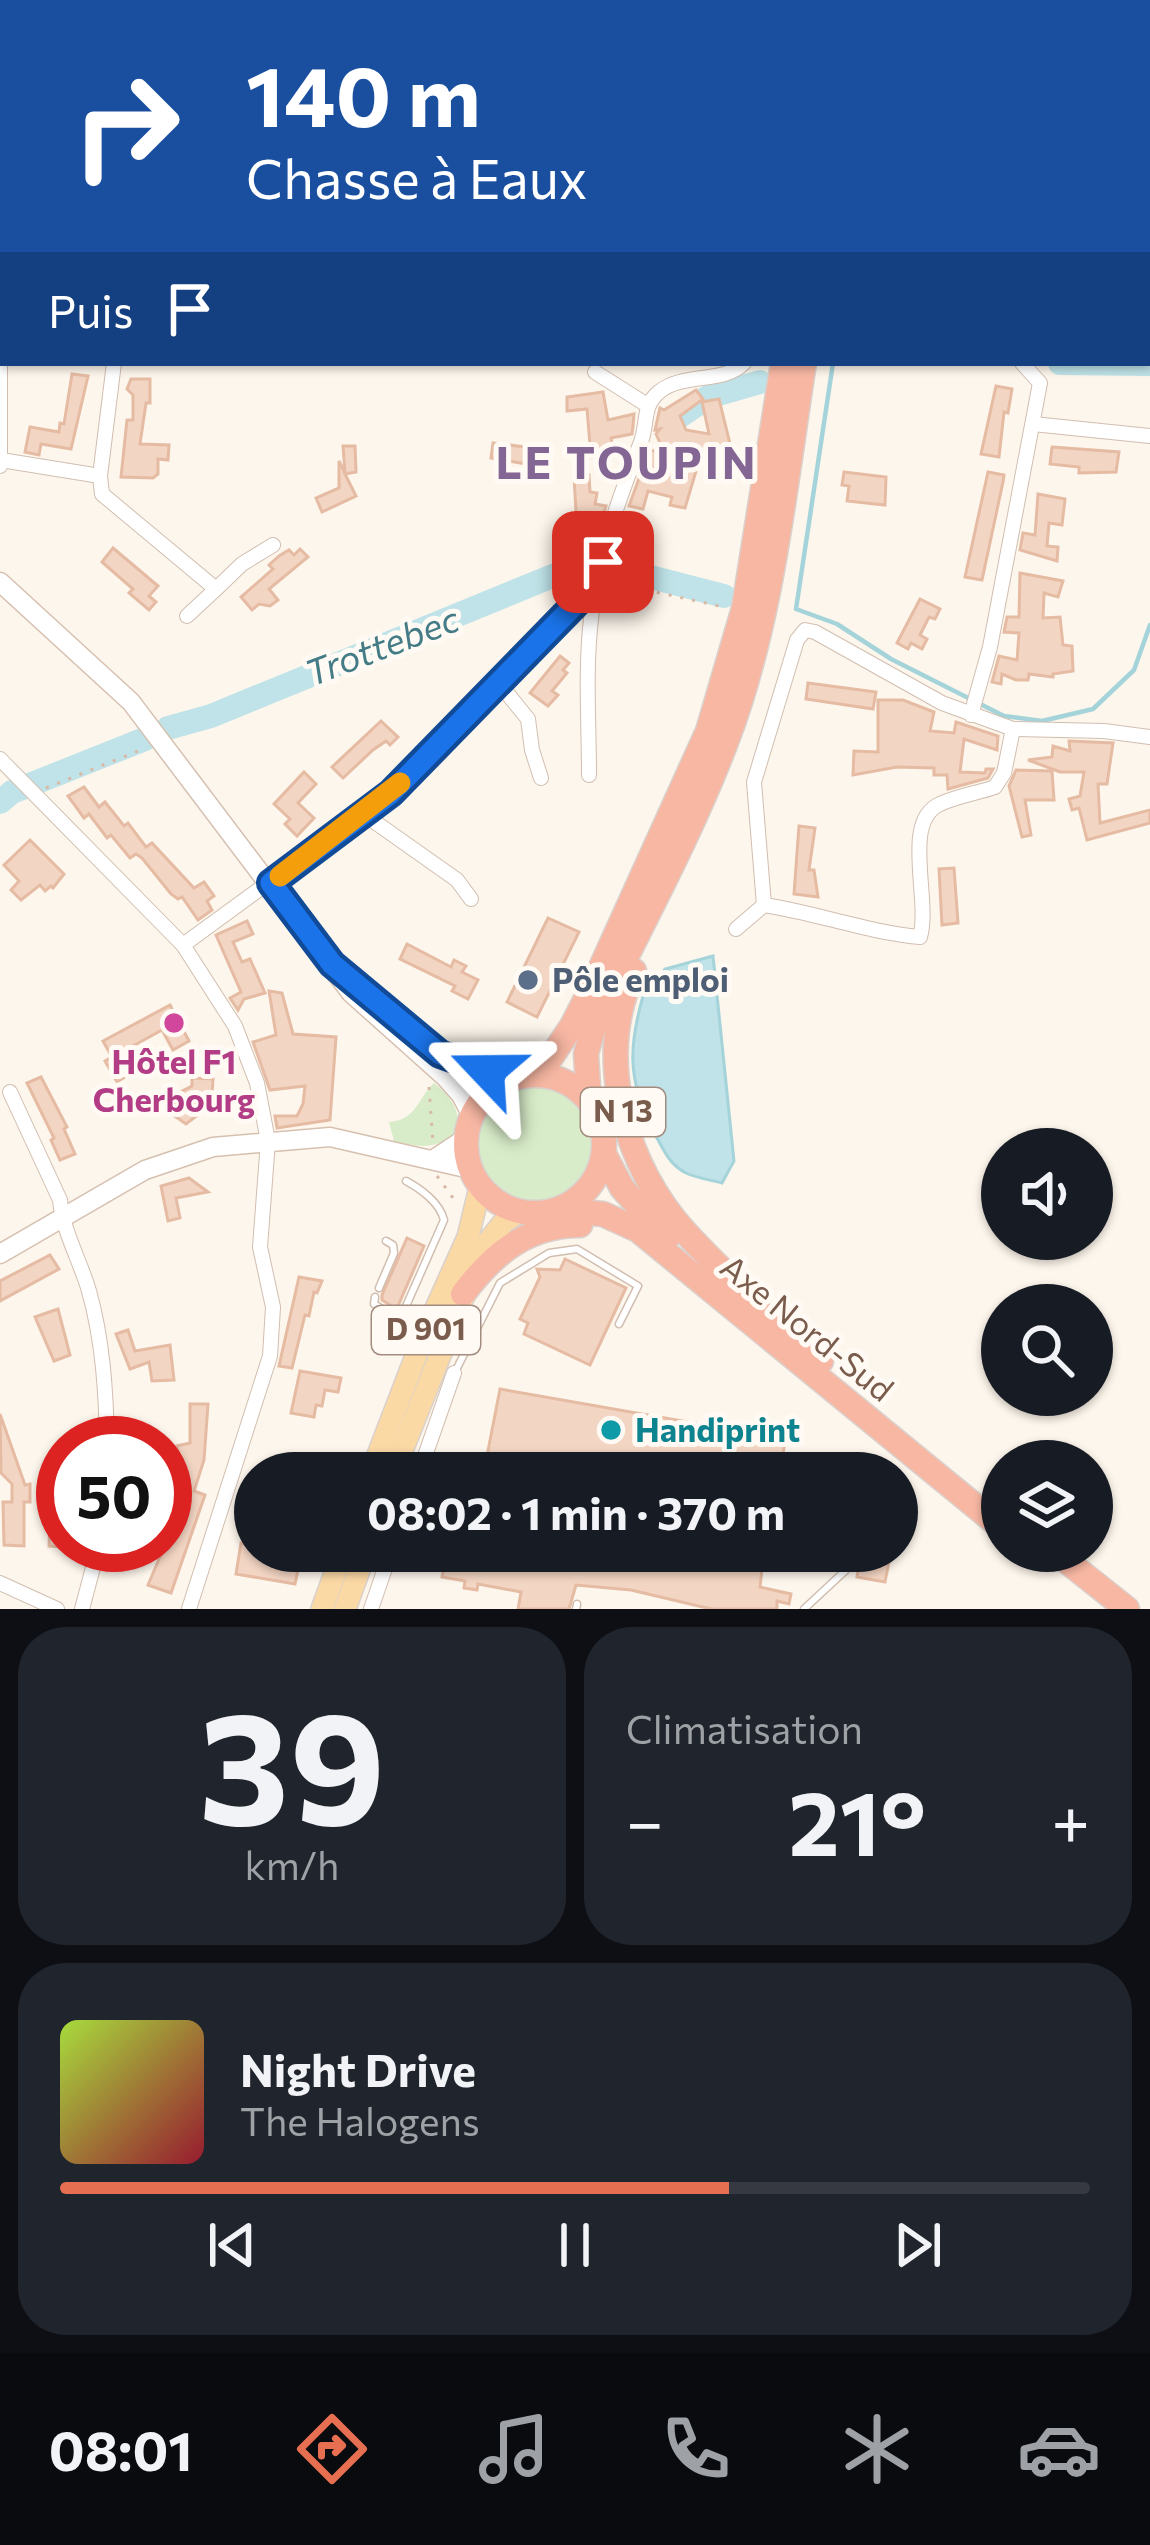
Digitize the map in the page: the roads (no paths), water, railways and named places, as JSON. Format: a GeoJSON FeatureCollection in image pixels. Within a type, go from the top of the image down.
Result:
{"type":"FeatureCollection","features":[{"type":"Feature","properties":{"kind":"highway","name":"N 13"},"geometry":{"type":"LineString","coordinates":[[589,1101],[585,1067],[589,1039],[726,743],[750,670],[764,612],[793,366]]}},
{"type":"Feature","properties":{"kind":"highway","name":"N 13"},"geometry":{"type":"LineString","coordinates":[[527,1076],[572,1026],[708,731],[744,608],[793,366]]}},
{"type":"Feature","properties":{"kind":"highway","name":"N 13"},"geometry":{"type":"LineString","coordinates":[[672,862],[672,886],[628,985],[620,1019],[616,1075],[620,1102],[635,1151],[658,1197],[689,1236],[774,1320]]}},
{"type":"Feature","properties":{"kind":"highway"},"geometry":{"type":"LineString","coordinates":[[527,1076],[558,1078],[589,1101],[599,1117],[604,1154],[589,1188],[558,1210],[519,1212],[491,1198],[475,1178],[469,1127],[497,1086],[527,1076]]}},
{"type":"Feature","properties":{"kind":"highway","name":"Axe Nord-Sud"},"geometry":{"type":"LineString","coordinates":[[604,1154],[622,1188],[680,1251],[774,1320],[981,1492]]}},
{"type":"Feature","properties":{"kind":"highway","name":"Axe Nord-Sud"},"geometry":{"type":"LineString","coordinates":[[558,1210],[584,1210],[620,1220],[660,1246],[981,1511]]}},
{"type":"Feature","properties":{"kind":"highway"},"geometry":{"type":"LineString","coordinates":[[463,1294],[504,1250],[536,1232],[564,1225],[614,1229],[675,1263]]}},
{"type":"Feature","properties":{"kind":"highway"},"geometry":{"type":"LineString","coordinates":[[1057,1572],[1102,1609]]}},
{"type":"Feature","properties":{"kind":"highway"},"geometry":{"type":"LineString","coordinates":[[1080,1572],[1127,1609]]}},
{"type":"Feature","properties":{"kind":"main road"},"geometry":{"type":"LineString","coordinates":[[0,582],[131,702],[361,1005],[460,1093],[469,1127],[434,1154]]}},
{"type":"Feature","properties":{"kind":"main road"},"geometry":{"type":"LineString","coordinates":[[332,964],[440,1054],[527,1076]]}},
{"type":"Feature","properties":{"kind":"main road"},"geometry":{"type":"LineString","coordinates":[[0,1254],[145,1170],[182,1154],[225,1144],[330,1136],[434,1154],[475,1178]]}},
{"type":"Feature","properties":{"kind":"main road","name":"D 901"},"geometry":{"type":"LineString","coordinates":[[379,1452],[468,1237],[475,1178]]}},
{"type":"Feature","properties":{"kind":"main road","name":"D 901"},"geometry":{"type":"LineString","coordinates":[[401,1452],[488,1238],[519,1212]]}},
{"type":"Feature","properties":{"kind":"main road"},"geometry":{"type":"LineString","coordinates":[[322,1609],[335,1572]]}},
{"type":"Feature","properties":{"kind":"main road"},"geometry":{"type":"LineString","coordinates":[[345,1609],[358,1572]]}},
{"type":"Feature","properties":{"kind":"street"},"geometry":{"type":"LineString","coordinates":[[1,366],[1,463],[100,476]]}},
{"type":"Feature","properties":{"kind":"street"},"geometry":{"type":"LineString","coordinates":[[114,366],[100,476],[102,494],[216,589]]}},
{"type":"Feature","properties":{"kind":"street"},"geometry":{"type":"LineString","coordinates":[[589,775],[591,613],[608,536],[644,432],[646,405],[683,378],[742,366]]}},
{"type":"Feature","properties":{"kind":"street"},"geometry":{"type":"LineString","coordinates":[[971,715],[1040,383],[1025,366]]}},
{"type":"Feature","properties":{"kind":"street"},"geometry":{"type":"LineString","coordinates":[[595,372],[646,405]]}},
{"type":"Feature","properties":{"kind":"street"},"geometry":{"type":"LineString","coordinates":[[1033,424],[1150,436]]}},
{"type":"Feature","properties":{"kind":"street"},"geometry":{"type":"LineString","coordinates":[[187,616],[242,565],[273,545]]}},
{"type":"Feature","properties":{"kind":"street"},"geometry":{"type":"LineString","coordinates":[[183,945],[404,780],[601,571]]}},
{"type":"Feature","properties":{"kind":"street"},"geometry":{"type":"LineString","coordinates":[[764,905],[754,782],[797,640],[805,631],[815,632],[942,704],[1013,730],[1150,737]]}},
{"type":"Feature","properties":{"kind":"street"},"geometry":{"type":"LineString","coordinates":[[498,682],[528,719],[542,778]]}},
{"type":"Feature","properties":{"kind":"street"},"geometry":{"type":"LineString","coordinates":[[736,929],[764,905],[815,913],[876,933],[920,937],[926,916],[920,825],[935,805],[995,787],[1004,773],[1013,730]]}},
{"type":"Feature","properties":{"kind":"street"},"geometry":{"type":"LineString","coordinates":[[0,759],[183,945],[235,1026],[257,1083],[268,1141],[260,1247],[273,1307],[270,1356],[189,1609]]}},
{"type":"Feature","properties":{"kind":"street"},"geometry":{"type":"LineString","coordinates":[[364,814],[458,880],[471,899]]}},
{"type":"Feature","properties":{"kind":"street"},"geometry":{"type":"LineString","coordinates":[[10,1093],[60,1200],[88,1291],[100,1342],[104,1416]]}},
{"type":"Feature","properties":{"kind":"street"},"geometry":{"type":"LineString","coordinates":[[426,1452],[454,1373]]}},
{"type":"Feature","properties":{"kind":"street"},"geometry":{"type":"LineString","coordinates":[[82,1609],[92,1572]]}},
{"type":"Feature","properties":{"kind":"street"},"geometry":{"type":"LineString","coordinates":[[371,1609],[384,1572]]}},
{"type":"Feature","properties":{"kind":"street"},"geometry":{"type":"LineString","coordinates":[[0,1583],[57,1609]]}},
{"type":"Feature","properties":{"kind":"lane"},"geometry":{"type":"LineString","coordinates":[[375,1298],[376,1307],[385,1312],[403,1313],[444,1220],[422,1190],[406,1181]]}},
{"type":"Feature","properties":{"kind":"lane"},"geometry":{"type":"LineString","coordinates":[[379,1288],[394,1253],[393,1245],[386,1241]]}},
{"type":"Feature","properties":{"kind":"lane"},"geometry":{"type":"LineString","coordinates":[[454,1373],[500,1283],[549,1253],[577,1249],[638,1286],[619,1324]]}},
{"type":"Feature","properties":{"kind":"lane"},"geometry":{"type":"LineString","coordinates":[[803,1609],[844,1572]]}},
{"type":"Feature","properties":{"kind":"water"},"geometry":{"type":"Polygon","coordinates":[[[713,956],[734,1161],[722,1183],[686,1173],[668,1157],[639,1097],[633,1060],[636,1022],[648,980],[658,978],[665,969],[713,956]]]}},
{"type":"Feature","properties":{"kind":"waterway"},"geometry":{"type":"LineString","coordinates":[[833,366],[796,609],[837,624],[891,659],[1004,716],[1042,721],[1093,709],[1134,670],[1150,625]]}},
{"type":"Feature","properties":{"kind":"waterway"},"geometry":{"type":"LineString","coordinates":[[677,418],[708,397],[760,382]]}},
{"type":"Feature","properties":{"kind":"waterway","name":"Trottebec"},"geometry":{"type":"LineString","coordinates":[[168,728],[211,716],[555,575],[596,564]]}},
{"type":"Feature","properties":{"kind":"waterway","name":"Trottebec"},"geometry":{"type":"LineString","coordinates":[[616,568],[724,596]]}},
{"type":"Feature","properties":{"kind":"waterway","name":"Trottebec"},"geometry":{"type":"LineString","coordinates":[[0,802],[12,792],[145,739]]}},
{"type":"Feature","properties":{"kind":"place","name":"Pôle emploi"},"geometry":{"type":"Point","coordinates":[528,980]}},
{"type":"Feature","properties":{"kind":"place","name":"Hôtel F1 Cherbourg"},"geometry":{"type":"Point","coordinates":[174,1023]}},
{"type":"Feature","properties":{"kind":"place","name":"Handiprint"},"geometry":{"type":"Point","coordinates":[611,1430]}},
{"type":"Feature","properties":{"kind":"district","name":"LE TOUPIN"},"geometry":{"type":"Point","coordinates":[627,463]}}]}
